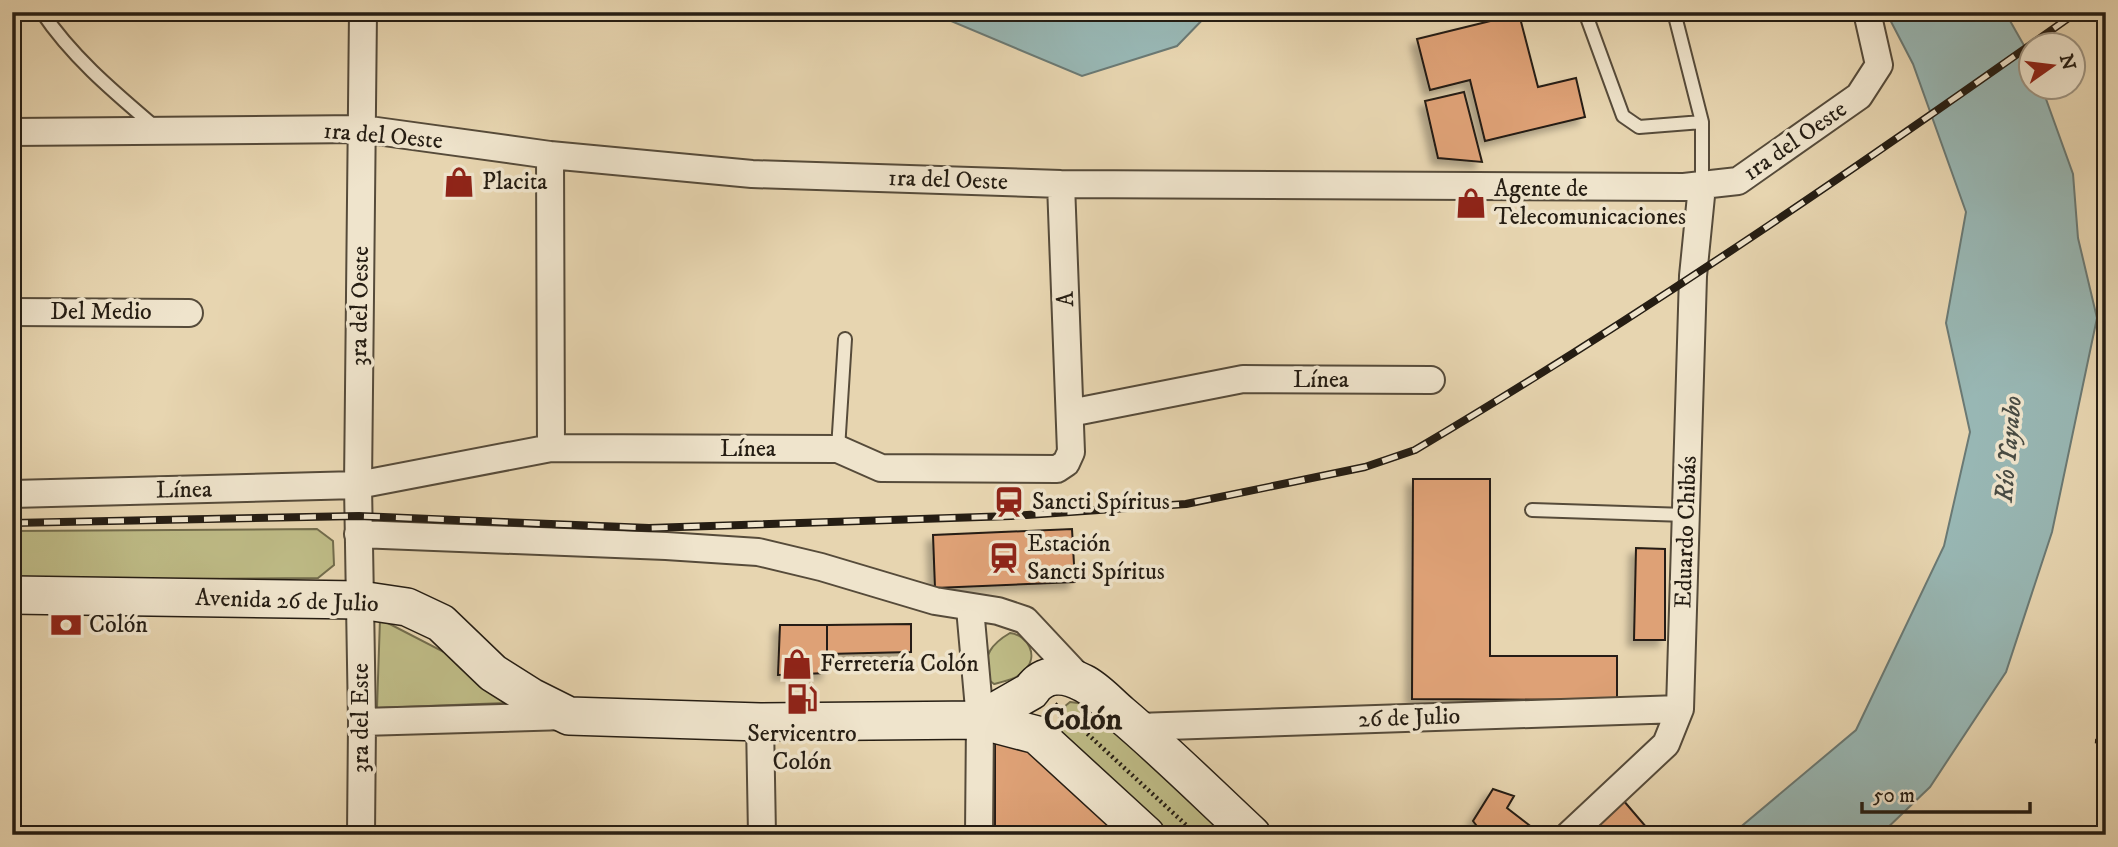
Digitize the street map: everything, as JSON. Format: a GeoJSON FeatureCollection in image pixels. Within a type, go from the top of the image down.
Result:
{"type":"FeatureCollection","features":[{"type":"Feature","properties":{"kind":"main road","name":"Avenida 26 de Julio"},"geometry":{"type":"LineString","coordinates":[[12,595],[360,600],[407,607],[441,623],[494,673],[531,697],[569,716],[760,722],[980,720],[1037,735]]}},
{"type":"Feature","properties":{"kind":"main road","name":"Avenida 26 de Julio"},"geometry":{"type":"LineString","coordinates":[[980,720],[1045,678],[1059,674],[1084,683]]}},
{"type":"Feature","properties":{"kind":"main road"},"geometry":{"type":"LineString","coordinates":[[1084,683],[1137,727],[1252,835]]}},
{"type":"Feature","properties":{"kind":"main road"},"geometry":{"type":"LineString","coordinates":[[1033,687],[1030,709],[1037,735],[1146,835]]}},
{"type":"Feature","properties":{"kind":"street","name":"3ra del Oeste"},"geometry":{"type":"LineString","coordinates":[[360,600],[358,485],[363,12]]}},
{"type":"Feature","properties":{"kind":"street","name":"1ra del Oeste"},"geometry":{"type":"LineString","coordinates":[[12,132],[362,129],[550,155],[752,174],[1061,184],[1702,186],[1738,181],[1859,96],[1879,65],[1867,12]]}},
{"type":"Feature","properties":{"kind":"street"},"geometry":{"type":"LineString","coordinates":[[550,155],[551,448]]}},
{"type":"Feature","properties":{"kind":"street","name":"A"},"geometry":{"type":"LineString","coordinates":[[1061,184],[1070,413]]}},
{"type":"Feature","properties":{"kind":"street","name":"Eduardo Chibás"},"geometry":{"type":"LineString","coordinates":[[1569,835],[1666,744],[1680,709],[1693,276],[1702,186]]}},
{"type":"Feature","properties":{"kind":"street","name":"Del Medio"},"geometry":{"type":"LineString","coordinates":[[12,312],[189,313]]}},
{"type":"Feature","properties":{"kind":"street","name":"Línea"},"geometry":{"type":"LineString","coordinates":[[12,494],[358,485],[551,448],[838,449],[881,468],[1057,468],[1066,463],[1071,453],[1070,413],[1243,379],[1431,380]]}},
{"type":"Feature","properties":{"kind":"street"},"geometry":{"type":"LineString","coordinates":[[358,534],[758,552],[821,566],[935,601],[998,611],[1025,620],[1084,683]]}},
{"type":"Feature","properties":{"kind":"street","name":"3ra del Este"},"geometry":{"type":"LineString","coordinates":[[360,600],[362,835]]}},
{"type":"Feature","properties":{"kind":"street"},"geometry":{"type":"LineString","coordinates":[[970,608],[980,720],[979,835]]}},
{"type":"Feature","properties":{"kind":"street","name":"26 de Julio"},"geometry":{"type":"LineString","coordinates":[[1137,727],[1680,709]]}},
{"type":"Feature","properties":{"kind":"street","name":"Avenida 26 de Julio"},"geometry":{"type":"LineString","coordinates":[[362,722],[569,716]]}},
{"type":"Feature","properties":{"kind":"street"},"geometry":{"type":"LineString","coordinates":[[760,722],[762,835]]}},
{"type":"Feature","properties":{"kind":"lane"},"geometry":{"type":"LineString","coordinates":[[42,12],[100,80],[160,132]]}},
{"type":"Feature","properties":{"kind":"lane"},"geometry":{"type":"LineString","coordinates":[[1585,12],[1623,116],[1639,127],[1702,122]]}},
{"type":"Feature","properties":{"kind":"lane"},"geometry":{"type":"LineString","coordinates":[[1674,12],[1702,122],[1702,186]]}},
{"type":"Feature","properties":{"kind":"lane"},"geometry":{"type":"LineString","coordinates":[[838,449],[845,340]]}},
{"type":"Feature","properties":{"kind":"lane"},"geometry":{"type":"LineString","coordinates":[[1532,509],[1686,515]]}},
{"type":"Feature","properties":{"kind":"path"},"geometry":{"type":"LineString","coordinates":[[1033,687],[1197,835]]}},
{"type":"Feature","properties":{"kind":"path"},"geometry":{"type":"LineString","coordinates":[[2095,741],[2106,742]]}},
{"type":"Feature","properties":{"kind":"shaded area"},"geometry":{"type":"Polygon","coordinates":[[[317,529],[333,541],[334,565],[318,578],[12,580],[12,531],[317,529]]]}},
{"type":"Feature","properties":{"kind":"shaded area"},"geometry":{"type":"Polygon","coordinates":[[[380,619],[446,653],[505,703],[377,708],[380,619]]]}},
{"type":"Feature","properties":{"kind":"shaded area"},"geometry":{"type":"Polygon","coordinates":[[[1010,633],[1026,642],[1030,647],[1031,659],[1018,676],[994,684],[985,677],[987,656],[998,641],[1010,633]]]}},
{"type":"Feature","properties":{"kind":"shaded area"},"geometry":{"type":"Polygon","coordinates":[[[1070,702],[1086,704],[1225,835],[1170,835],[1061,732],[1060,715],[1070,702]]]}},
{"type":"Feature","properties":{"kind":"water"},"geometry":{"type":"Polygon","coordinates":[[[936,12],[1210,12],[1177,46],[1082,76],[939,16],[936,12]]]}},
{"type":"Feature","properties":{"kind":"water","name":"Río Yayabo"},"geometry":{"type":"Polygon","coordinates":[[[1886,12],[2005,12],[2016,32],[2016,102],[2047,102],[2073,174],[2078,238],[2097,318],[2052,532],[2006,672],[1930,787],[1880,835],[1731,835],[1856,730],[1944,546],[1970,432],[1946,323],[1966,212],[1913,64],[1886,12]]]}},
{"type":"Feature","properties":{"kind":"building"},"geometry":{"type":"Polygon","coordinates":[[[1519,14],[1538,87],[1576,78],[1585,117],[1485,141],[1470,80],[1430,90],[1417,39],[1519,14]]]}},
{"type":"Feature","properties":{"kind":"building"},"geometry":{"type":"Polygon","coordinates":[[[1464,92],[1482,162],[1438,158],[1425,101],[1464,92]]]}},
{"type":"Feature","properties":{"kind":"building"},"geometry":{"type":"Polygon","coordinates":[[[1413,479],[1490,479],[1490,656],[1617,656],[1617,700],[1412,699],[1413,479]]]}},
{"type":"Feature","properties":{"kind":"building","name":"Estación Sancti Spíritus"},"geometry":{"type":"Polygon","coordinates":[[[1072,529],[1075,582],[935,588],[933,535],[1072,529]]]}},
{"type":"Feature","properties":{"kind":"building"},"geometry":{"type":"Polygon","coordinates":[[[1636,548],[1665,549],[1665,640],[1634,640],[1636,548]]]}},
{"type":"Feature","properties":{"kind":"building"},"geometry":{"type":"Polygon","coordinates":[[[911,624],[911,652],[827,654],[827,625],[911,624]]]}},
{"type":"Feature","properties":{"kind":"building"},"geometry":{"type":"Polygon","coordinates":[[[780,625],[827,625],[827,673],[778,675],[780,625]]]}},
{"type":"Feature","properties":{"kind":"building"},"geometry":{"type":"Polygon","coordinates":[[[995,741],[1030,745],[1126,835],[995,835],[995,741]]]}},
{"type":"Feature","properties":{"kind":"building"},"geometry":{"type":"Polygon","coordinates":[[[1493,789],[1514,796],[1507,808],[1542,835],[1505,835],[1497,829],[1483,834],[1473,821],[1493,789]]]}},
{"type":"Feature","properties":{"kind":"building"},"geometry":{"type":"Polygon","coordinates":[[[1623,800],[1653,835],[1608,835],[1597,824],[1623,800]]]}},
{"type":"Feature","properties":{"kind":"railway"},"geometry":{"type":"LineString","coordinates":[[12,523],[359,516],[649,528],[1011,516],[1186,504],[1365,467],[1415,450],[1584,346],[1833,182],[2077,12]]}},
{"type":"Feature","properties":{"kind":"place","name":"Placita"},"geometry":{"type":"Point","coordinates":[459,182]}},
{"type":"Feature","properties":{"kind":"place","name":"Agente de Telecomunicaciones"},"geometry":{"type":"Point","coordinates":[1471,203]}},
{"type":"Feature","properties":{"kind":"place","name":"Sancti Spíritus"},"geometry":{"type":"Point","coordinates":[1009,502]}},
{"type":"Feature","properties":{"kind":"place","name":"Estación Sancti Spíritus"},"geometry":{"type":"Point","coordinates":[1004,558]}},
{"type":"Feature","properties":{"kind":"place","name":"Colón"},"geometry":{"type":"Point","coordinates":[66,625]}},
{"type":"Feature","properties":{"kind":"place","name":"Ferretería Colón"},"geometry":{"type":"Point","coordinates":[797,664]}},
{"type":"Feature","properties":{"kind":"place","name":"Servicentro Colón"},"geometry":{"type":"Point","coordinates":[802,699]}},
{"type":"Feature","properties":{"kind":"district","name":"Colón"},"geometry":{"type":"Point","coordinates":[1083,720]}}]}
